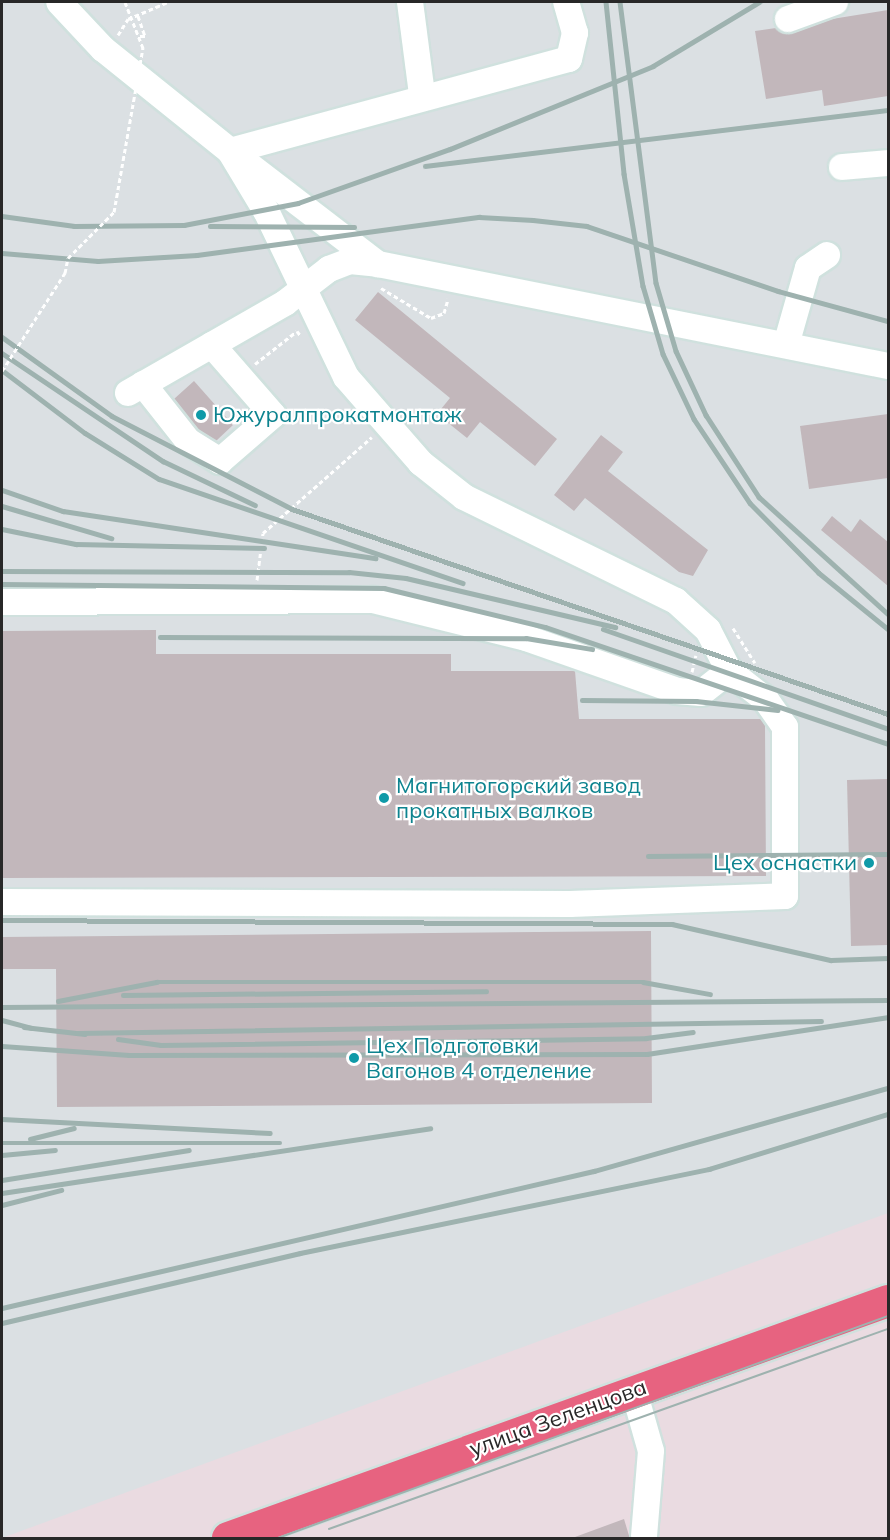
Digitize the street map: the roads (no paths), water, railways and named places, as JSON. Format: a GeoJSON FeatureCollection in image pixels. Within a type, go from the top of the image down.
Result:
{"type":"FeatureCollection","features":[{"type":"Feature","properties":{"kind":"main road","name":"улица Зеленцова"},"geometry":{"type":"LineString","coordinates":[[228,1539],[272,1532],[634,1391],[888,1301]]}},
{"type":"Feature","properties":{"kind":"lane"},"geometry":{"type":"LineString","coordinates":[[59,2],[103,49],[376,273]]}},
{"type":"Feature","properties":{"kind":"lane"},"geometry":{"type":"LineString","coordinates":[[410,2],[422,95]]}},
{"type":"Feature","properties":{"kind":"lane"},"geometry":{"type":"LineString","coordinates":[[230,151],[422,95],[569,59],[575,33],[566,2]]}},
{"type":"Feature","properties":{"kind":"lane"},"geometry":{"type":"LineString","coordinates":[[788,19],[836,2]]}},
{"type":"Feature","properties":{"kind":"lane"},"geometry":{"type":"LineString","coordinates":[[2,902],[570,904],[785,896],[785,727],[766,700],[729,671],[708,630],[676,601],[464,497],[385,425],[346,377],[302,292],[266,211],[230,151]]}},
{"type":"Feature","properties":{"kind":"lane"},"geometry":{"type":"LineString","coordinates":[[842,167],[888,163]]}},
{"type":"Feature","properties":{"kind":"lane"},"geometry":{"type":"LineString","coordinates":[[786,345],[808,268],[827,255]]}},
{"type":"Feature","properties":{"kind":"lane"},"geometry":{"type":"LineString","coordinates":[[212,345],[273,415],[220,461],[188,441],[136,389],[302,292],[329,269],[350,261],[376,273],[786,345],[888,366]]}},
{"type":"Feature","properties":{"kind":"lane"},"geometry":{"type":"LineString","coordinates":[[2,602],[373,600],[526,638],[677,691],[701,693],[729,671]]}},
{"type":"Feature","properties":{"kind":"lane"},"geometry":{"type":"LineString","coordinates":[[634,1391],[651,1451],[644,1536]]}},
{"type":"Feature","properties":{"kind":"tram line"},"geometry":{"type":"LineString","coordinates":[[278,1538],[888,1316]]}},
{"type":"Feature","properties":{"kind":"tram line"},"geometry":{"type":"LineString","coordinates":[[329,1529],[888,1329]]}},
{"type":"Feature","properties":{"kind":"railway"},"geometry":{"type":"LineString","coordinates":[[606,2],[624,174],[643,286],[663,354],[694,419],[750,503],[819,573],[888,629]]}},
{"type":"Feature","properties":{"kind":"railway"},"geometry":{"type":"LineString","coordinates":[[620,2],[656,283],[676,351],[706,415],[759,497],[888,614]]}},
{"type":"Feature","properties":{"kind":"railway"},"geometry":{"type":"LineString","coordinates":[[2,216],[74,226],[184,225],[298,203],[450,149],[653,66],[759,2]]}},
{"type":"Feature","properties":{"kind":"railway"},"geometry":{"type":"LineString","coordinates":[[425,166],[888,110]]}},
{"type":"Feature","properties":{"kind":"railway"},"geometry":{"type":"LineString","coordinates":[[2,253],[98,261],[197,255],[479,217],[533,220],[587,226],[778,291],[888,321]]}},
{"type":"Feature","properties":{"kind":"railway"},"geometry":{"type":"LineString","coordinates":[[210,226],[354,227]]}},
{"type":"Feature","properties":{"kind":"railway"},"geometry":{"type":"LineString","coordinates":[[2,337],[112,416],[292,509],[888,714]]}},
{"type":"Feature","properties":{"kind":"railway"},"geometry":{"type":"LineString","coordinates":[[2,353],[163,461],[255,505]]}},
{"type":"Feature","properties":{"kind":"railway"},"geometry":{"type":"LineString","coordinates":[[2,370],[85,433],[159,479],[463,583]]}},
{"type":"Feature","properties":{"kind":"railway"},"geometry":{"type":"LineString","coordinates":[[2,490],[63,511],[375,558]]}},
{"type":"Feature","properties":{"kind":"railway"},"geometry":{"type":"LineString","coordinates":[[2,506],[111,538]]}},
{"type":"Feature","properties":{"kind":"railway"},"geometry":{"type":"LineString","coordinates":[[2,529],[76,544],[264,548]]}},
{"type":"Feature","properties":{"kind":"railway"},"geometry":{"type":"LineString","coordinates":[[2,571],[349,572],[406,578],[615,627]]}},
{"type":"Feature","properties":{"kind":"railway"},"geometry":{"type":"LineString","coordinates":[[2,584],[384,588],[545,627],[888,744]]}},
{"type":"Feature","properties":{"kind":"railway"},"geometry":{"type":"LineString","coordinates":[[603,629],[888,729]]}},
{"type":"Feature","properties":{"kind":"railway"},"geometry":{"type":"LineString","coordinates":[[160,637],[526,638],[592,649]]}},
{"type":"Feature","properties":{"kind":"railway"},"geometry":{"type":"LineString","coordinates":[[582,700],[696,701],[778,710]]}},
{"type":"Feature","properties":{"kind":"railway"},"geometry":{"type":"LineString","coordinates":[[648,856],[888,854]]}},
{"type":"Feature","properties":{"kind":"railway"},"geometry":{"type":"LineString","coordinates":[[2,920],[672,924],[831,960],[888,958]]}},
{"type":"Feature","properties":{"kind":"railway"},"geometry":{"type":"LineString","coordinates":[[58,1001],[157,982],[643,982],[710,994]]}},
{"type":"Feature","properties":{"kind":"railway"},"geometry":{"type":"LineString","coordinates":[[123,995],[486,991]]}},
{"type":"Feature","properties":{"kind":"railway"},"geometry":{"type":"LineString","coordinates":[[2,1007],[888,1000]]}},
{"type":"Feature","properties":{"kind":"railway"},"geometry":{"type":"LineString","coordinates":[[2,1046],[129,1055],[647,1054],[888,1017]]}},
{"type":"Feature","properties":{"kind":"railway"},"geometry":{"type":"LineString","coordinates":[[2,1020],[31,1028]]}},
{"type":"Feature","properties":{"kind":"railway"},"geometry":{"type":"LineString","coordinates":[[77,1033],[821,1021]]}},
{"type":"Feature","properties":{"kind":"railway"},"geometry":{"type":"LineString","coordinates":[[24,1027],[85,1034]]}},
{"type":"Feature","properties":{"kind":"railway"},"geometry":{"type":"LineString","coordinates":[[118,1039],[161,1045],[646,1038],[693,1032]]}},
{"type":"Feature","properties":{"kind":"railway"},"geometry":{"type":"LineString","coordinates":[[2,1308],[594,1171],[888,1088]]}},
{"type":"Feature","properties":{"kind":"railway"},"geometry":{"type":"LineString","coordinates":[[2,1323],[300,1253],[709,1169],[888,1114]]}},
{"type":"Feature","properties":{"kind":"railway"},"geometry":{"type":"LineString","coordinates":[[2,1119],[270,1133]]}},
{"type":"Feature","properties":{"kind":"railway"},"geometry":{"type":"LineString","coordinates":[[30,1139],[74,1128]]}},
{"type":"Feature","properties":{"kind":"railway"},"geometry":{"type":"LineString","coordinates":[[2,1193],[430,1128]]}},
{"type":"Feature","properties":{"kind":"railway"},"geometry":{"type":"LineString","coordinates":[[2,1143],[280,1143]]}},
{"type":"Feature","properties":{"kind":"railway"},"geometry":{"type":"LineString","coordinates":[[2,1155],[55,1150]]}},
{"type":"Feature","properties":{"kind":"railway"},"geometry":{"type":"LineString","coordinates":[[2,1180],[189,1150]]}},
{"type":"Feature","properties":{"kind":"railway"},"geometry":{"type":"LineString","coordinates":[[2,1205],[61,1190]]}},
{"type":"Feature","properties":{"kind":"place","name":"Южуралпрокатмонтаж"},"geometry":{"type":"Point","coordinates":[201,415]}},
{"type":"Feature","properties":{"kind":"place","name":"Магнитогорский завод прокатных валков"},"geometry":{"type":"Point","coordinates":[384,798]}},
{"type":"Feature","properties":{"kind":"place","name":"Цех оснастки"},"geometry":{"type":"Point","coordinates":[869,863]}},
{"type":"Feature","properties":{"kind":"place","name":"Цех Подготовки Вагонов 4 отделение"},"geometry":{"type":"Point","coordinates":[354,1058]}}]}
